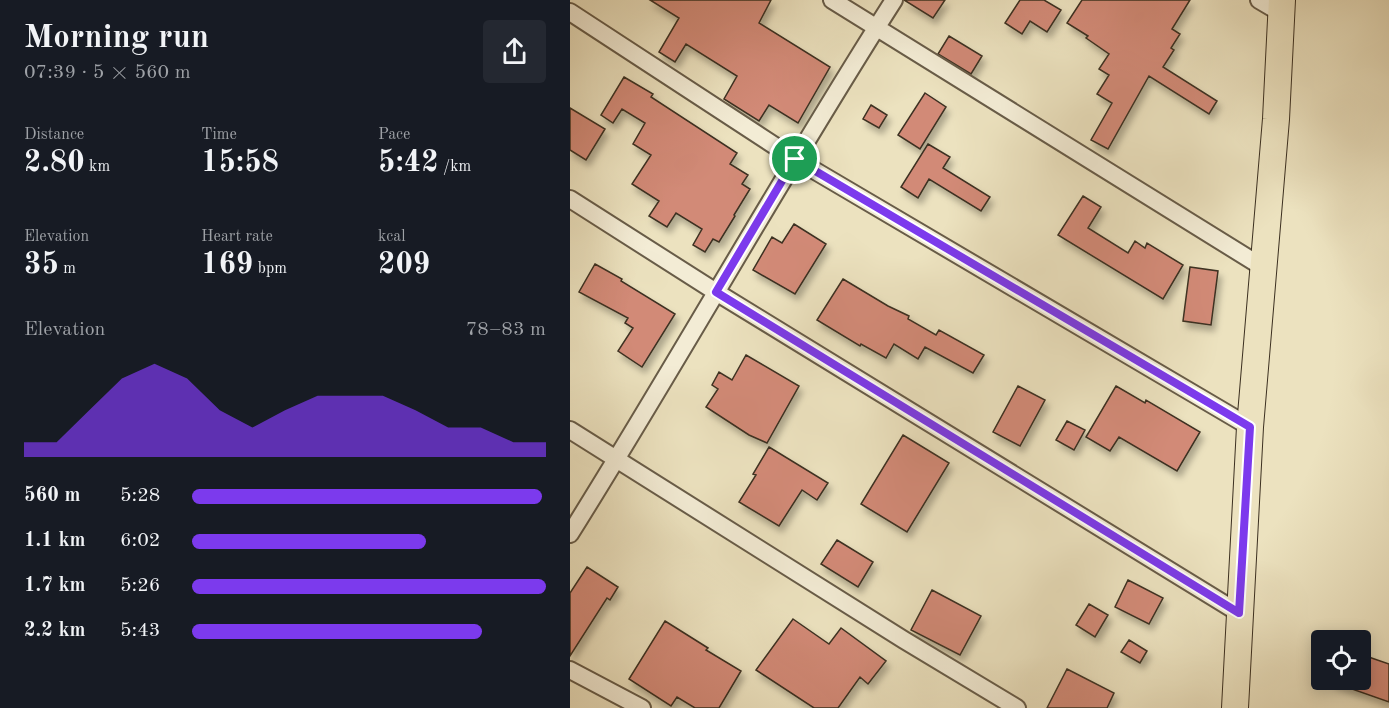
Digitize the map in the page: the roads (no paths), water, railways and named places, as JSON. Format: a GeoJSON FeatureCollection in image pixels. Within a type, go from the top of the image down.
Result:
{"type":"FeatureCollection","features":[{"type":"Feature","properties":{"kind":"main road"},"geometry":{"type":"LineString","coordinates":[[1235,708],[1250,427],[1276,119],[1282,7]]}},
{"type":"Feature","properties":{"kind":"street"},"geometry":{"type":"LineString","coordinates":[[832,0],[1264,268]]}},
{"type":"Feature","properties":{"kind":"street"},"geometry":{"type":"LineString","coordinates":[[570,534],[795,159],[894,0]]}},
{"type":"Feature","properties":{"kind":"street"},"geometry":{"type":"LineString","coordinates":[[1259,0],[1282,7]]}},
{"type":"Feature","properties":{"kind":"street"},"geometry":{"type":"LineString","coordinates":[[570,12],[795,159],[1250,427]]}},
{"type":"Feature","properties":{"kind":"street"},"geometry":{"type":"LineString","coordinates":[[570,199],[716,292],[1239,613]]}},
{"type":"Feature","properties":{"kind":"street"},"geometry":{"type":"LineString","coordinates":[[570,430],[904,640],[1017,708]]}},
{"type":"Feature","properties":{"kind":"street"},"geometry":{"type":"LineString","coordinates":[[570,670],[642,708]]}}]}
